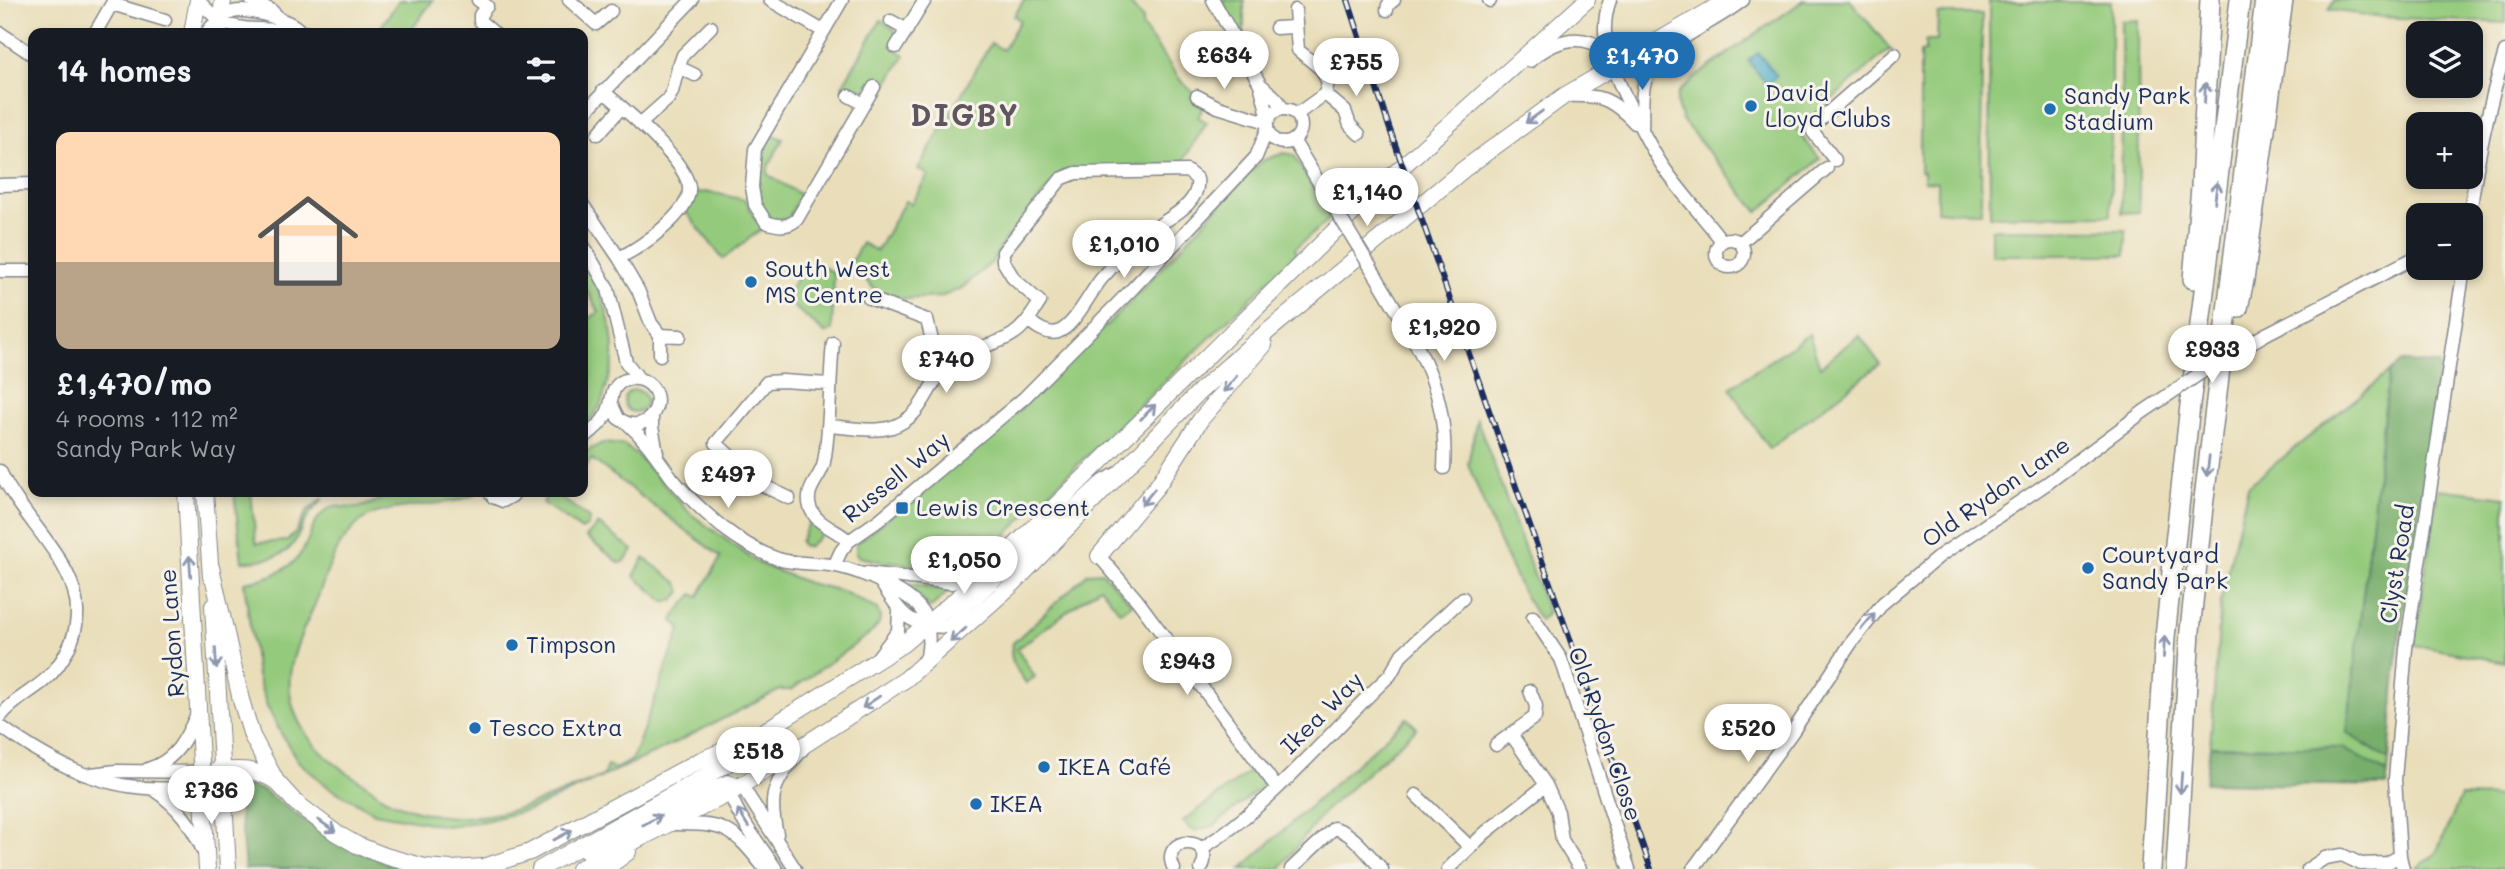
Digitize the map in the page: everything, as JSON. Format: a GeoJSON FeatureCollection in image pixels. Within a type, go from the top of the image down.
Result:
{"type":"FeatureCollection","features":[{"type":"Feature","properties":{"kind":"highway"},"geometry":{"type":"LineString","coordinates":[[2190,405],[2186,368],[2201,187],[2210,0]]}},
{"type":"Feature","properties":{"kind":"highway"},"geometry":{"type":"LineString","coordinates":[[2151,869],[2165,637],[2190,405],[2240,0]]}},
{"type":"Feature","properties":{"kind":"highway"},"geometry":{"type":"LineString","coordinates":[[2176,869],[2190,631],[2265,0]]}},
{"type":"Feature","properties":{"kind":"highway"},"geometry":{"type":"LineString","coordinates":[[2216,398],[2245,280],[2283,0]]}},
{"type":"Feature","properties":{"kind":"main road"},"geometry":{"type":"LineString","coordinates":[[193,28],[198,0]]}},
{"type":"Feature","properties":{"kind":"main road"},"geometry":{"type":"LineString","coordinates":[[220,27],[223,0]]}},
{"type":"Feature","properties":{"kind":"main road"},"geometry":{"type":"LineString","coordinates":[[211,567],[241,701],[253,736],[276,781],[295,802],[357,845],[425,867],[483,867],[530,852],[701,760],[752,739],[874,663],[927,626],[986,573],[1229,332],[1411,157],[1587,0]]}},
{"type":"Feature","properties":{"kind":"main road"},"geometry":{"type":"LineString","coordinates":[[605,869],[653,834],[807,745],[906,679],[1014,583],[1199,392],[1249,347],[1464,169],[1564,96],[1728,0]]}},
{"type":"Feature","properties":{"kind":"main road"},"geometry":{"type":"LineString","coordinates":[[1099,555],[1158,485],[1201,419],[1291,314]]}},
{"type":"Feature","properties":{"kind":"main road","name":"Rydon Lane"},"geometry":{"type":"LineString","coordinates":[[186,497],[207,865]]}},
{"type":"Feature","properties":{"kind":"main road","name":"Rydon Lane"},"geometry":{"type":"LineString","coordinates":[[205,497],[228,869]]}},
{"type":"Feature","properties":{"kind":"main road"},"geometry":{"type":"LineString","coordinates":[[543,869],[732,761],[752,739]]}},
{"type":"Feature","properties":{"kind":"main road"},"geometry":{"type":"LineString","coordinates":[[203,779],[223,771],[239,769],[257,771],[276,781]]}},
{"type":"Feature","properties":{"kind":"main road"},"geometry":{"type":"LineString","coordinates":[[579,869],[618,848],[653,834]]}},
{"type":"Feature","properties":{"kind":"street"},"geometry":{"type":"LineString","coordinates":[[198,0],[220,27],[238,28]]}},
{"type":"Feature","properties":{"kind":"street"},"geometry":{"type":"LineString","coordinates":[[251,0],[271,10],[281,19]]}},
{"type":"Feature","properties":{"kind":"street"},"geometry":{"type":"LineString","coordinates":[[569,0],[596,24],[611,11]]}},
{"type":"Feature","properties":{"kind":"street"},"geometry":{"type":"LineString","coordinates":[[588,108],[692,0]]}},
{"type":"Feature","properties":{"kind":"street"},"geometry":{"type":"LineString","coordinates":[[770,0],[823,31]]}},
{"type":"Feature","properties":{"kind":"street"},"geometry":{"type":"LineString","coordinates":[[842,0],[753,156],[752,187],[758,212],[766,222],[783,226],[797,219],[874,88]]}},
{"type":"Feature","properties":{"kind":"street"},"geometry":{"type":"LineString","coordinates":[[897,47],[925,0]]}},
{"type":"Feature","properties":{"kind":"street"},"geometry":{"type":"LineString","coordinates":[[1213,0],[1260,84],[1283,109]]}},
{"type":"Feature","properties":{"kind":"street"},"geometry":{"type":"LineString","coordinates":[[1610,0],[1605,22],[1605,50],[1642,131],[1661,164],[1722,241]]}},
{"type":"Feature","properties":{"kind":"street"},"geometry":{"type":"LineString","coordinates":[[1642,131],[1644,85],[1652,66],[1674,44],[1743,0]]}},
{"type":"Feature","properties":{"kind":"street"},"geometry":{"type":"LineString","coordinates":[[98,28],[113,2],[165,20]]}},
{"type":"Feature","properties":{"kind":"street"},"geometry":{"type":"LineString","coordinates":[[486,2],[479,19],[487,28]]}},
{"type":"Feature","properties":{"kind":"street"},"geometry":{"type":"LineString","coordinates":[[1295,10],[1294,27],[1298,50],[1317,64],[1328,83],[1325,94],[1297,114]]}},
{"type":"Feature","properties":{"kind":"street"},"geometry":{"type":"LineString","coordinates":[[220,27],[228,15],[241,11],[281,19],[298,28]]}},
{"type":"Feature","properties":{"kind":"street"},"geometry":{"type":"LineString","coordinates":[[891,21],[907,30]]}},
{"type":"Feature","properties":{"kind":"street"},"geometry":{"type":"LineString","coordinates":[[640,124],[668,99],[675,85],[678,67],[687,50],[711,27]]}},
{"type":"Feature","properties":{"kind":"street"},"geometry":{"type":"LineString","coordinates":[[1276,28],[1294,27]]}},
{"type":"Feature","properties":{"kind":"street"},"geometry":{"type":"LineString","coordinates":[[0,33],[28,52]]}},
{"type":"Feature","properties":{"kind":"street"},"geometry":{"type":"LineString","coordinates":[[1411,157],[1430,151],[1549,46],[1571,40],[1588,40],[1605,50]]}},
{"type":"Feature","properties":{"kind":"street"},"geometry":{"type":"LineString","coordinates":[[2472,203],[2487,108],[2505,52]]}},
{"type":"Feature","properties":{"kind":"street"},"geometry":{"type":"LineString","coordinates":[[1740,243],[1831,164],[1814,132],[1815,124],[1895,54]]}},
{"type":"Feature","properties":{"kind":"street"},"geometry":{"type":"LineString","coordinates":[[678,67],[695,75]]}},
{"type":"Feature","properties":{"kind":"street"},"geometry":{"type":"LineString","coordinates":[[1260,84],[1268,123],[1275,140],[1288,141],[1297,137],[1301,127],[1297,114]]}},
{"type":"Feature","properties":{"kind":"street"},"geometry":{"type":"LineString","coordinates":[[603,91],[640,124],[681,170],[689,188],[685,203],[660,232],[619,258]]}},
{"type":"Feature","properties":{"kind":"street"},"geometry":{"type":"LineString","coordinates":[[1325,94],[1345,111],[1350,125],[1359,134]]}},
{"type":"Feature","properties":{"kind":"street"},"geometry":{"type":"LineString","coordinates":[[849,96],[864,104]]}},
{"type":"Feature","properties":{"kind":"street"},"geometry":{"type":"LineString","coordinates":[[1197,96],[1212,104],[1268,123]]}},
{"type":"Feature","properties":{"kind":"street"},"geometry":{"type":"LineString","coordinates":[[1564,96],[1597,96],[1617,104],[1642,131]]}},
{"type":"Feature","properties":{"kind":"street"},"geometry":{"type":"LineString","coordinates":[[1205,117],[1212,104]]}},
{"type":"Feature","properties":{"kind":"street"},"geometry":{"type":"LineString","coordinates":[[598,134],[621,108]]}},
{"type":"Feature","properties":{"kind":"street"},"geometry":{"type":"LineString","coordinates":[[1268,123],[1275,111],[1283,109],[1297,114]]}},
{"type":"Feature","properties":{"kind":"street","name":"Russell Way"},"geometry":{"type":"LineString","coordinates":[[834,566],[849,541],[879,520],[1024,398],[1133,288],[1256,157],[1268,123]]}},
{"type":"Feature","properties":{"kind":"street"},"geometry":{"type":"LineString","coordinates":[[1288,141],[1329,199],[1423,354],[1437,390],[1445,443],[1444,468]]}},
{"type":"Feature","properties":{"kind":"street","name":"Russell Way"},"geometry":{"type":"LineString","coordinates":[[1256,157],[1279,148],[1288,141]]}},
{"type":"Feature","properties":{"kind":"street"},"geometry":{"type":"LineString","coordinates":[[828,426],[882,429],[899,424],[920,409],[946,368],[967,352],[1011,335],[1029,320],[1040,302],[1014,279],[1003,261],[1003,252],[1061,179],[1076,173],[1169,171],[1187,171],[1198,179],[1199,188],[1195,196],[1149,233],[1101,279],[1068,325],[1057,332],[1048,332],[1029,320]]}},
{"type":"Feature","properties":{"kind":"street"},"geometry":{"type":"LineString","coordinates":[[0,184],[28,184]]}},
{"type":"Feature","properties":{"kind":"street"},"geometry":{"type":"LineString","coordinates":[[588,212],[638,290],[651,323],[660,335],[660,355]]}},
{"type":"Feature","properties":{"kind":"street"},"geometry":{"type":"LineString","coordinates":[[1732,239],[1740,243],[1743,249],[1741,261],[1729,266],[1718,259],[1718,246],[1722,241],[1732,239]]}},
{"type":"Feature","properties":{"kind":"street"},"geometry":{"type":"LineString","coordinates":[[588,254],[608,289],[626,362],[639,379]]}},
{"type":"Feature","properties":{"kind":"street","name":"Old Rydon Lane"},"geometry":{"type":"LineString","coordinates":[[1693,869],[1829,677],[1850,643],[1884,603],[1933,562],[2211,366],[2266,334],[2406,262]]}},
{"type":"Feature","properties":{"kind":"street"},"geometry":{"type":"LineString","coordinates":[[0,271],[28,271]]}},
{"type":"Feature","properties":{"kind":"street","name":"Clyst Road"},"geometry":{"type":"LineString","coordinates":[[2401,862],[2395,779],[2406,648],[2462,280]]}},
{"type":"Feature","properties":{"kind":"street"},"geometry":{"type":"LineString","coordinates":[[869,298],[927,320],[935,352],[946,368]]}},
{"type":"Feature","properties":{"kind":"street"},"geometry":{"type":"LineString","coordinates":[[660,335],[680,336]]}},
{"type":"Feature","properties":{"kind":"street"},"geometry":{"type":"LineString","coordinates":[[833,342],[824,463],[813,483],[809,502],[818,521],[834,528],[849,541]]}},
{"type":"Feature","properties":{"kind":"street"},"geometry":{"type":"LineString","coordinates":[[588,434],[608,413],[616,387],[621,381],[621,345]]}},
{"type":"Feature","properties":{"kind":"street"},"geometry":{"type":"LineString","coordinates":[[616,387],[624,381],[639,379],[645,381],[654,391],[657,403],[652,416],[652,427],[659,460]]}},
{"type":"Feature","properties":{"kind":"street"},"geometry":{"type":"LineString","coordinates":[[789,498],[760,484],[716,443],[767,382],[829,384]]}},
{"type":"Feature","properties":{"kind":"street"},"geometry":{"type":"LineString","coordinates":[[611,403],[614,414],[644,439],[674,481],[722,527],[762,553],[796,563],[952,583],[986,573]]}},
{"type":"Feature","properties":{"kind":"street"},"geometry":{"type":"LineString","coordinates":[[588,435],[625,423],[642,423],[652,416]]}},
{"type":"Feature","properties":{"kind":"street"},"geometry":{"type":"LineString","coordinates":[[881,583],[899,610],[911,622],[945,627],[1100,483],[1128,466]]}},
{"type":"Feature","properties":{"kind":"street"},"geometry":{"type":"LineString","coordinates":[[0,471],[28,517],[65,567],[73,584],[76,621],[67,649],[57,667],[44,682],[11,703],[0,717]]}},
{"type":"Feature","properties":{"kind":"street"},"geometry":{"type":"LineString","coordinates":[[493,497],[503,500],[510,497]]}},
{"type":"Feature","properties":{"kind":"street"},"geometry":{"type":"LineString","coordinates":[[1099,555],[1137,600],[1277,788]]}},
{"type":"Feature","properties":{"kind":"street"},"geometry":{"type":"LineString","coordinates":[[857,572],[905,595],[923,612],[930,639],[926,662]]}},
{"type":"Feature","properties":{"kind":"street","name":"Ikea Way"},"geometry":{"type":"LineString","coordinates":[[1201,849],[1217,839],[1277,788],[1390,674],[1402,654],[1463,598]]}},
{"type":"Feature","properties":{"kind":"street"},"geometry":{"type":"LineString","coordinates":[[874,663],[898,631],[899,610]]}},
{"type":"Feature","properties":{"kind":"street","name":"Old Rydon Close"},"geometry":{"type":"LineString","coordinates":[[1533,617],[1561,659],[1629,869]]}},
{"type":"Feature","properties":{"kind":"street"},"geometry":{"type":"LineString","coordinates":[[1496,745],[1535,717],[1536,706],[1531,691]]}},
{"type":"Feature","properties":{"kind":"street"},"geometry":{"type":"LineString","coordinates":[[134,773],[163,764],[183,743],[199,708]]}},
{"type":"Feature","properties":{"kind":"street"},"geometry":{"type":"LineString","coordinates":[[0,726],[64,768],[114,784],[154,790],[203,779]]}},
{"type":"Feature","properties":{"kind":"street"},"geometry":{"type":"LineString","coordinates":[[1511,734],[1546,785],[1558,812],[1562,840],[1580,869]]}},
{"type":"Feature","properties":{"kind":"street"},"geometry":{"type":"LineString","coordinates":[[780,846],[773,818],[772,799],[777,781],[807,745]]}},
{"type":"Feature","properties":{"kind":"street"},"geometry":{"type":"LineString","coordinates":[[732,761],[733,787],[776,869]]}},
{"type":"Feature","properties":{"kind":"street"},"geometry":{"type":"LineString","coordinates":[[89,775],[116,771],[203,779]]}},
{"type":"Feature","properties":{"kind":"street"},"geometry":{"type":"LineString","coordinates":[[1448,869],[1470,847],[1546,785]]}},
{"type":"Feature","properties":{"kind":"street"},"geometry":{"type":"LineString","coordinates":[[543,869],[630,831],[715,786],[733,787],[795,869]]}},
{"type":"Feature","properties":{"kind":"street"},"geometry":{"type":"LineString","coordinates":[[154,790],[170,801],[190,822],[207,865]]}},
{"type":"Feature","properties":{"kind":"street"},"geometry":{"type":"LineString","coordinates":[[1416,794],[1470,847]]}},
{"type":"Feature","properties":{"kind":"street"},"geometry":{"type":"LineString","coordinates":[[670,824],[713,824],[729,830],[742,839],[765,869]]}},
{"type":"Feature","properties":{"kind":"street"},"geometry":{"type":"LineString","coordinates":[[1291,869],[1334,828],[1341,829],[1382,869]]}},
{"type":"Feature","properties":{"kind":"street"},"geometry":{"type":"LineString","coordinates":[[1174,869],[1171,856],[1177,846],[1193,843],[1201,849],[1205,860],[1201,869]]}},
{"type":"Feature","properties":{"kind":"street"},"geometry":{"type":"LineString","coordinates":[[2308,869],[2325,858],[2342,855],[2361,864],[2401,862]]}},
{"type":"Feature","properties":{"kind":"green space"},"geometry":{"type":"Polygon","coordinates":[[[399,0],[433,0],[413,28],[380,28],[399,0]]]}},
{"type":"Feature","properties":{"kind":"green space"},"geometry":{"type":"Polygon","coordinates":[[[1024,0],[1127,0],[1143,19],[1142,26],[1182,82],[1194,93],[1191,97],[1202,104],[1203,108],[1198,117],[1207,122],[1181,164],[1063,171],[1004,240],[992,262],[962,288],[941,297],[904,299],[875,290],[863,277],[854,275],[854,270],[847,269],[862,243],[877,251],[905,201],[911,204],[928,175],[918,169],[991,43],[1003,50],[1020,20],[1014,16],[1024,0]]]}},
{"type":"Feature","properties":{"kind":"green space"},"geometry":{"type":"Polygon","coordinates":[[[1221,0],[1244,0],[1244,37],[1247,48],[1221,0]]]}},
{"type":"Feature","properties":{"kind":"green space","name":"David Lloyd Clubs"},"geometry":{"type":"Polygon","coordinates":[[[1804,0],[1850,0],[1892,51],[1888,50],[1797,130],[1820,159],[1758,212],[1682,120],[1677,97],[1697,76],[1804,0]]]}},
{"type":"Feature","properties":{"kind":"green space"},"geometry":{"type":"Polygon","coordinates":[[[2334,0],[2505,0],[2505,23],[2381,17],[2329,10],[2334,0]]]}},
{"type":"Feature","properties":{"kind":"green space","name":"Sandy Park Stadium"},"geometry":{"type":"Polygon","coordinates":[[[1989,2],[2111,2],[2111,215],[1990,216],[1989,2]]]}},
{"type":"Feature","properties":{"kind":"green space"},"geometry":{"type":"Polygon","coordinates":[[[1938,14],[1982,14],[1981,212],[1937,211],[1937,182],[1924,181],[1924,172],[1920,171],[1920,52],[1925,51],[1925,41],[1937,41],[1938,14]]]}},
{"type":"Feature","properties":{"kind":"green space"},"geometry":{"type":"Polygon","coordinates":[[[881,20],[894,29],[897,36],[891,46],[905,55],[883,91],[869,83],[863,93],[856,94],[842,86],[881,20]]]}},
{"type":"Feature","properties":{"kind":"green space","name":"Sandy Park Stadium"},"geometry":{"type":"Polygon","coordinates":[[[2138,20],[2139,212],[2122,213],[2121,21],[2138,20]]]}},
{"type":"Feature","properties":{"kind":"green space"},"geometry":{"type":"Polygon","coordinates":[[[773,135],[783,139],[768,167],[768,175],[801,195],[790,214],[792,216],[785,220],[771,219],[761,206],[758,193],[759,156],[773,135]]]}},
{"type":"Feature","properties":{"kind":"green space"},"geometry":{"type":"Polygon","coordinates":[[[1284,153],[1294,155],[1330,219],[1295,248],[1297,253],[985,556],[962,569],[939,571],[890,561],[888,563],[856,554],[856,544],[1005,424],[1129,303],[1253,169],[1264,160],[1284,153]]]}},
{"type":"Feature","properties":{"kind":"green space"},"geometry":{"type":"Polygon","coordinates":[[[709,192],[746,200],[754,218],[764,227],[723,259],[686,212],[694,193],[709,192]]]}},
{"type":"Feature","properties":{"kind":"green space"},"geometry":{"type":"Polygon","coordinates":[[[1991,229],[2126,230],[2126,255],[1991,255],[1991,229]]]}},
{"type":"Feature","properties":{"kind":"green space"},"geometry":{"type":"Polygon","coordinates":[[[820,265],[834,273],[832,330],[826,334],[785,299],[798,276],[820,265]]]}},
{"type":"Feature","properties":{"kind":"green space"},"geometry":{"type":"Polygon","coordinates":[[[588,271],[606,309],[613,347],[612,364],[603,398],[589,421],[588,320],[599,312],[588,293],[588,271]]]}},
{"type":"Feature","properties":{"kind":"green space"},"geometry":{"type":"Polygon","coordinates":[[[1809,334],[1820,367],[1859,335],[1880,364],[1769,449],[1730,388],[1809,334]]]}},
{"type":"Feature","properties":{"kind":"green space"},"geometry":{"type":"Polygon","coordinates":[[[2402,362],[2439,364],[2398,645],[2389,760],[2347,733],[2389,372],[2402,362]]]}},
{"type":"Feature","properties":{"kind":"green space"},"geometry":{"type":"Polygon","coordinates":[[[2389,372],[2347,733],[2389,760],[2388,773],[2342,748],[2210,746],[2221,600],[2248,486],[2389,372]]]}},
{"type":"Feature","properties":{"kind":"green space"},"geometry":{"type":"Polygon","coordinates":[[[635,390],[643,393],[646,401],[643,409],[635,412],[627,409],[624,401],[627,393],[635,390]]]}},
{"type":"Feature","properties":{"kind":"green space"},"geometry":{"type":"Polygon","coordinates":[[[1477,419],[1548,613],[1540,621],[1522,591],[1499,542],[1468,464],[1477,419]]]}},
{"type":"Feature","properties":{"kind":"green space"},"geometry":{"type":"Polygon","coordinates":[[[602,443],[624,445],[637,455],[691,514],[758,563],[808,583],[842,591],[877,609],[879,623],[872,632],[791,690],[780,690],[661,750],[532,809],[485,821],[446,826],[375,813],[328,787],[298,761],[267,706],[257,676],[244,582],[261,579],[285,569],[303,550],[319,517],[331,508],[358,508],[393,497],[470,497],[377,513],[362,520],[338,548],[300,638],[290,674],[294,710],[311,741],[323,754],[382,797],[412,809],[441,816],[479,816],[516,809],[603,776],[607,766],[615,769],[632,760],[681,628],[673,621],[676,614],[693,594],[698,597],[721,557],[592,459],[588,464],[588,450],[602,443]]]}},
{"type":"Feature","properties":{"kind":"green space"},"geometry":{"type":"Polygon","coordinates":[[[2438,489],[2505,497],[2505,662],[2414,645],[2438,489]]]}},
{"type":"Feature","properties":{"kind":"green space"},"geometry":{"type":"Polygon","coordinates":[[[235,497],[251,497],[256,543],[287,541],[296,532],[307,511],[323,498],[286,552],[270,558],[242,561],[235,497]]]}},
{"type":"Feature","properties":{"kind":"green space"},"geometry":{"type":"Polygon","coordinates":[[[546,497],[560,497],[589,518],[588,525],[582,530],[543,503],[546,497]]]}},
{"type":"Feature","properties":{"kind":"green space"},"geometry":{"type":"Polygon","coordinates":[[[810,521],[825,530],[809,547],[800,542],[810,521]]]}},
{"type":"Feature","properties":{"kind":"green space"},"geometry":{"type":"Polygon","coordinates":[[[598,524],[633,550],[625,561],[620,563],[586,537],[598,524]]]}},
{"type":"Feature","properties":{"kind":"green space"},"geometry":{"type":"Polygon","coordinates":[[[644,558],[678,583],[681,592],[673,601],[664,601],[634,576],[644,558]]]}},
{"type":"Feature","properties":{"kind":"green space"},"geometry":{"type":"Polygon","coordinates":[[[1102,572],[1132,604],[1120,612],[1100,587],[1017,649],[1035,677],[1026,683],[1012,659],[1013,643],[1088,573],[1102,572]]]}},
{"type":"Feature","properties":{"kind":"green space"},"geometry":{"type":"Polygon","coordinates":[[[902,583],[947,589],[949,591],[930,608],[902,583]]]}},
{"type":"Feature","properties":{"kind":"green space"},"geometry":{"type":"Polygon","coordinates":[[[1407,718],[1417,728],[1326,810],[1279,869],[1241,869],[1407,718]]]}},
{"type":"Feature","properties":{"kind":"green space"},"geometry":{"type":"Polygon","coordinates":[[[2210,746],[2342,748],[2388,773],[2386,786],[2205,783],[2210,746]]]}},
{"type":"Feature","properties":{"kind":"green space"},"geometry":{"type":"Polygon","coordinates":[[[1253,769],[1263,781],[1263,785],[1215,825],[1195,831],[1183,821],[1253,769]]]}},
{"type":"Feature","properties":{"kind":"green space"},"geometry":{"type":"Polygon","coordinates":[[[237,782],[262,790],[337,843],[402,869],[245,869],[237,782]]]}},
{"type":"Feature","properties":{"kind":"green space"},"geometry":{"type":"Polygon","coordinates":[[[2461,796],[2505,797],[2505,869],[2416,869],[2436,853],[2461,796]]]}},
{"type":"Feature","properties":{"kind":"water"},"geometry":{"type":"Polygon","coordinates":[[[1758,53],[1777,76],[1767,84],[1748,61],[1758,53]]]}},
{"type":"Feature","properties":{"kind":"railway"},"geometry":{"type":"LineString","coordinates":[[1348,0],[1389,127],[1651,869]]}},
{"type":"Feature","properties":{"kind":"place","name":"David Lloyd Clubs"},"geometry":{"type":"Point","coordinates":[1751,106]}},
{"type":"Feature","properties":{"kind":"place","name":"Sandy Park Stadium"},"geometry":{"type":"Point","coordinates":[2050,109]}},
{"type":"Feature","properties":{"kind":"place","name":"South West MS Centre"},"geometry":{"type":"Point","coordinates":[751,282]}},
{"type":"Feature","properties":{"kind":"place","name":"Lewis Crescent"},"geometry":{"type":"Point","coordinates":[902,508]}},
{"type":"Feature","properties":{"kind":"place","name":"Courtyard Sandy Park"},"geometry":{"type":"Point","coordinates":[2088,568]}},
{"type":"Feature","properties":{"kind":"place","name":"Timpson"},"geometry":{"type":"Point","coordinates":[512,645]}},
{"type":"Feature","properties":{"kind":"place","name":"Tesco Extra"},"geometry":{"type":"Point","coordinates":[475,728]}},
{"type":"Feature","properties":{"kind":"place","name":"IKEA Café"},"geometry":{"type":"Point","coordinates":[1044,767]}},
{"type":"Feature","properties":{"kind":"place","name":"IKEA"},"geometry":{"type":"Point","coordinates":[976,804]}},
{"type":"Feature","properties":{"kind":"district","name":"DIGBY"},"geometry":{"type":"Point","coordinates":[965,116]}}]}
